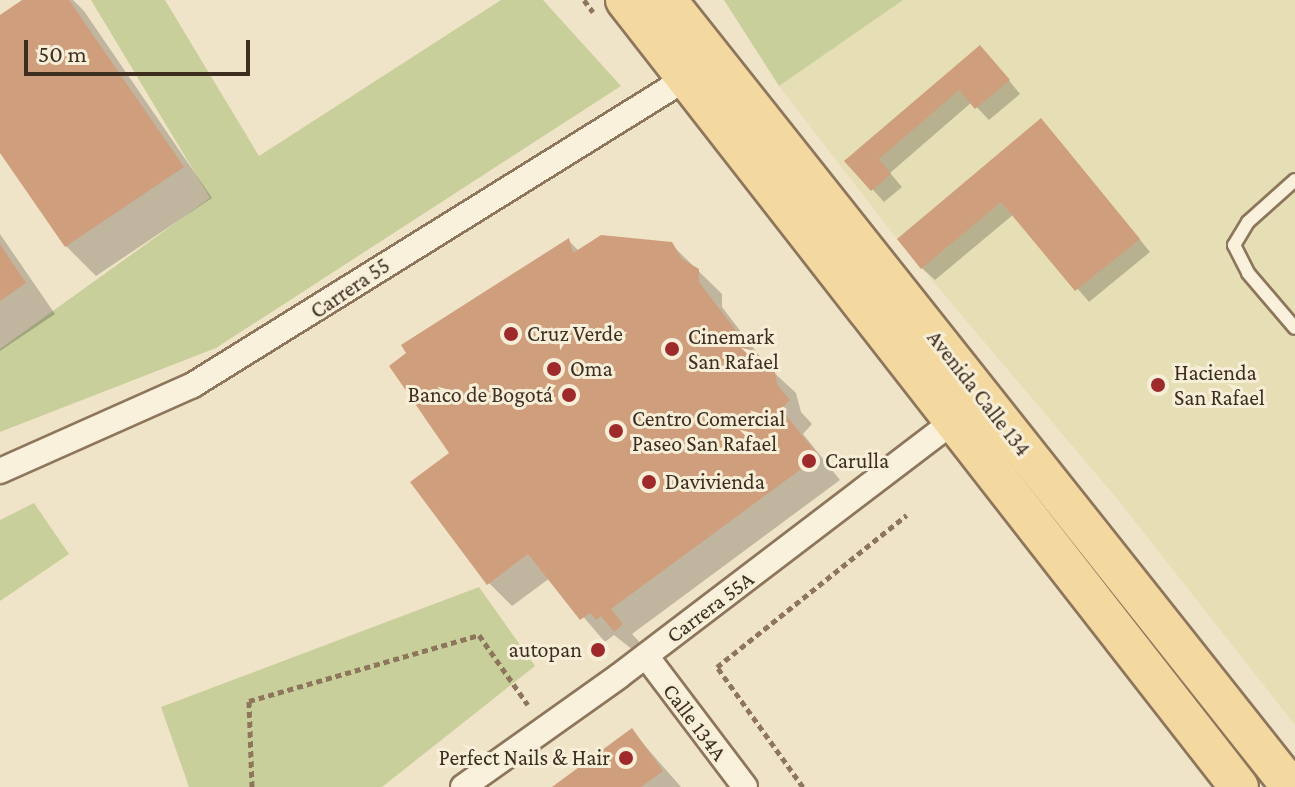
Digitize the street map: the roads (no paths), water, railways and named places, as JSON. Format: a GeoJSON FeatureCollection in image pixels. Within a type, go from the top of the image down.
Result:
{"type":"FeatureCollection","features":[{"type":"Feature","properties":{"kind":"main road","name":"Avenida Calle 134"},"geometry":{"type":"LineString","coordinates":[[625,0],[1239,787]]}},
{"type":"Feature","properties":{"kind":"main road","name":"Avenida Calle 134"},"geometry":{"type":"LineString","coordinates":[[667,0],[1291,787]]}},
{"type":"Feature","properties":{"kind":"street","name":"Carrera 55"},"geometry":{"type":"LineString","coordinates":[[0,471],[193,385],[685,79]]}},
{"type":"Feature","properties":{"kind":"street","name":"Carrera 55A"},"geometry":{"type":"LineString","coordinates":[[463,787],[646,656],[954,421]]}},
{"type":"Feature","properties":{"kind":"street","name":"Calle 134A"},"geometry":{"type":"LineString","coordinates":[[646,656],[745,787]]}},
{"type":"Feature","properties":{"kind":"lane"},"geometry":{"type":"LineString","coordinates":[[1295,180],[1248,222],[1234,245],[1248,273],[1295,328]]}},
{"type":"Feature","properties":{"kind":"place","name":"Cruz Verde"},"geometry":{"type":"Point","coordinates":[511,334]}},
{"type":"Feature","properties":{"kind":"place","name":"Cinemark San Rafael"},"geometry":{"type":"Point","coordinates":[672,349]}},
{"type":"Feature","properties":{"kind":"place","name":"Oma"},"geometry":{"type":"Point","coordinates":[554,369]}},
{"type":"Feature","properties":{"kind":"place","name":"Hacienda San Rafael"},"geometry":{"type":"Point","coordinates":[1158,385]}},
{"type":"Feature","properties":{"kind":"place","name":"Banco de Bogotá"},"geometry":{"type":"Point","coordinates":[569,395]}},
{"type":"Feature","properties":{"kind":"place","name":"Centro Comercial Paseo San Rafael"},"geometry":{"type":"Point","coordinates":[616,431]}},
{"type":"Feature","properties":{"kind":"place","name":"Carulla"},"geometry":{"type":"Point","coordinates":[809,461]}},
{"type":"Feature","properties":{"kind":"place","name":"Davivienda"},"geometry":{"type":"Point","coordinates":[649,482]}},
{"type":"Feature","properties":{"kind":"place","name":"autopan"},"geometry":{"type":"Point","coordinates":[598,650]}},
{"type":"Feature","properties":{"kind":"place","name":"Perfect Nails & Hair"},"geometry":{"type":"Point","coordinates":[626,758]}}]}
